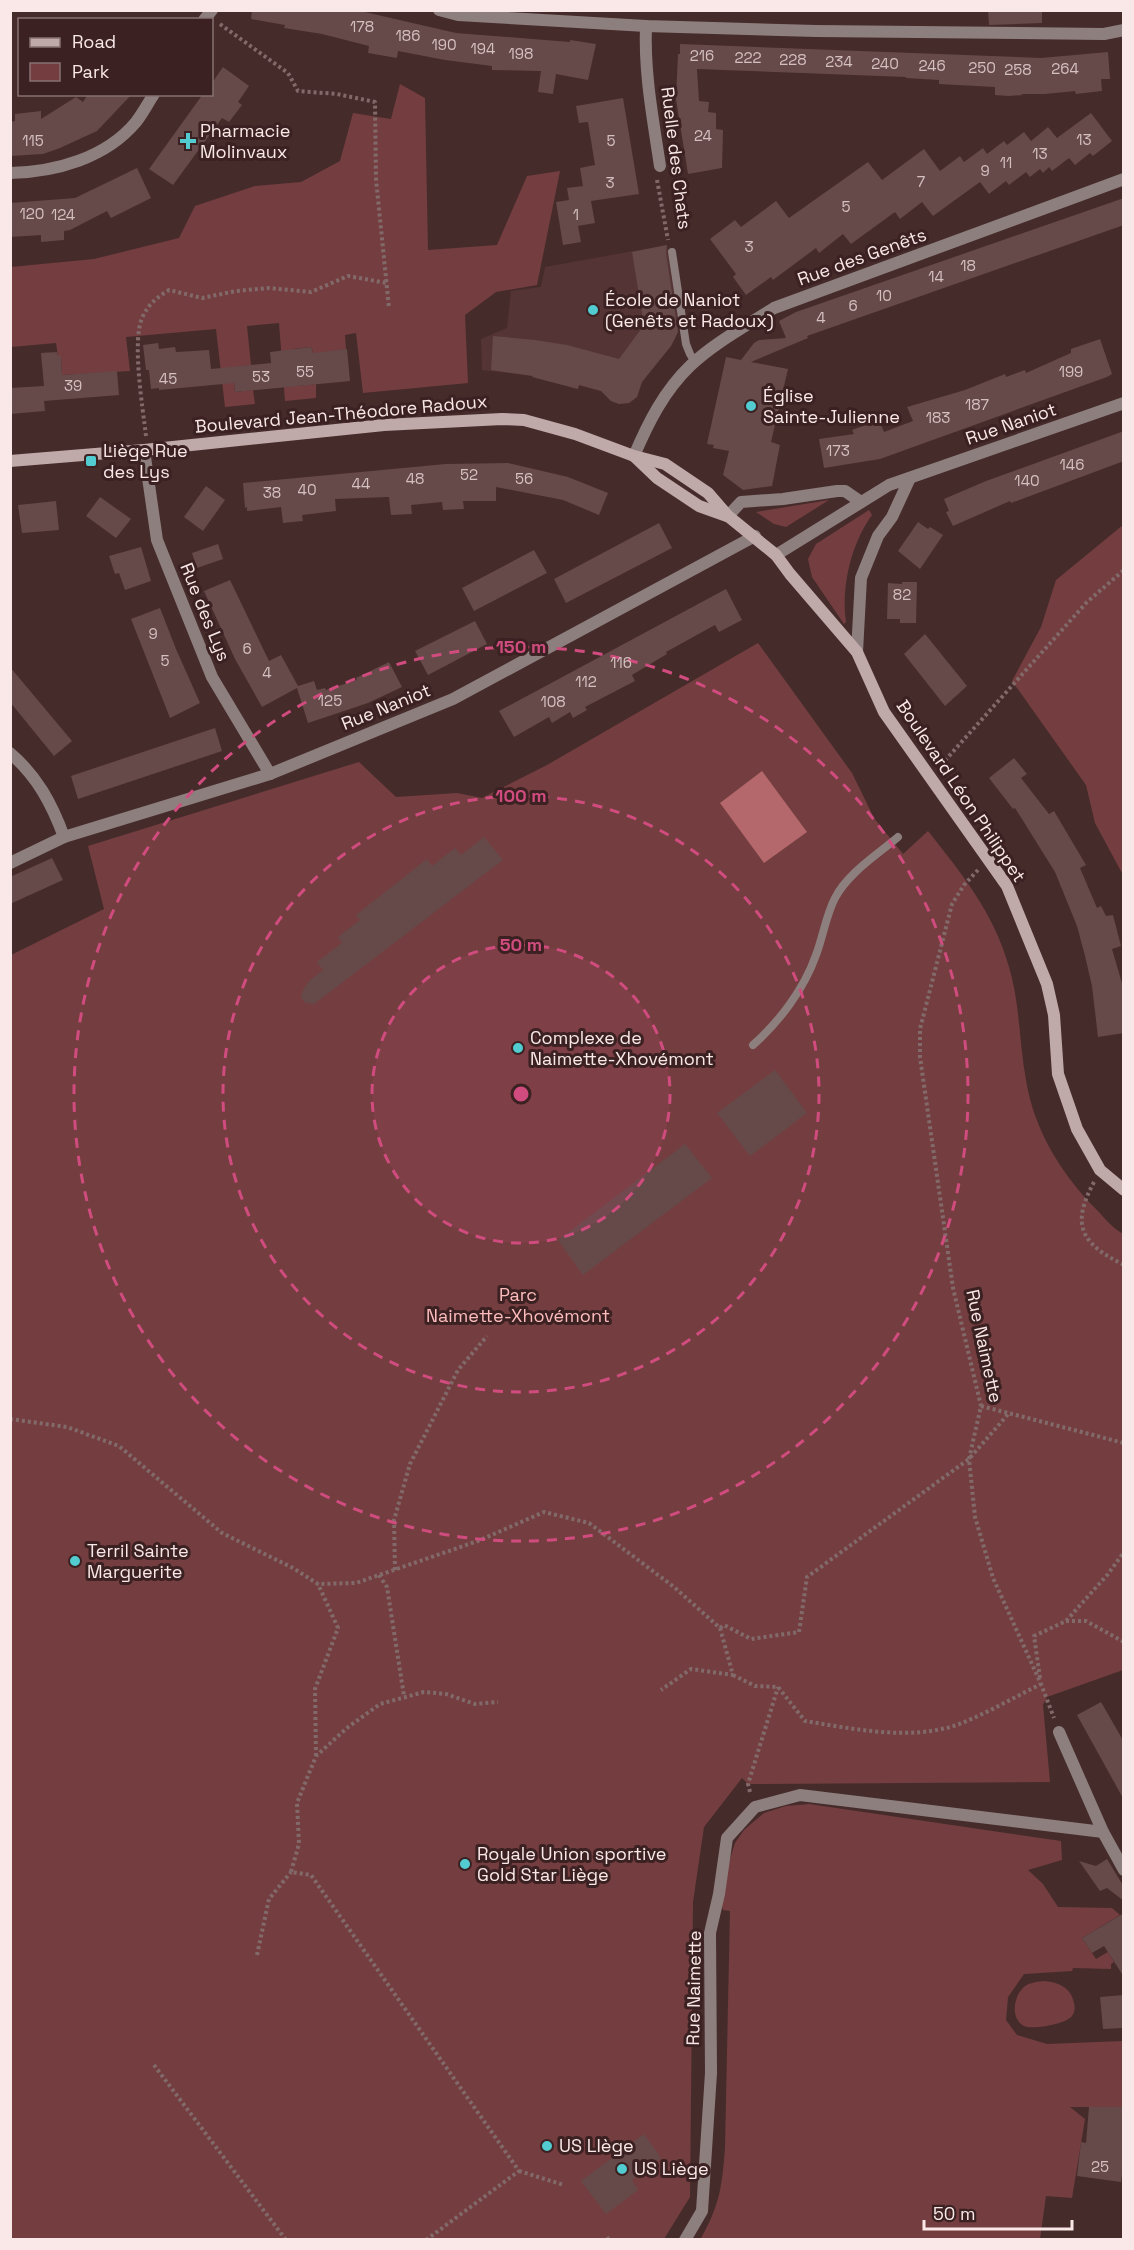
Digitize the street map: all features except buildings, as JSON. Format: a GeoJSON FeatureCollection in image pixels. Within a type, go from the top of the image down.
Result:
{"type":"FeatureCollection","features":[{"type":"Feature","properties":{"kind":"street"},"geometry":{"type":"LineString","coordinates":[[439,10],[458,15],[646,26],[816,31],[1104,34],[1124,30]]}},
{"type":"Feature","properties":{"kind":"street","name":"Ruelle des Chats"},"geometry":{"type":"LineString","coordinates":[[646,26],[648,82],[660,166]]}},
{"type":"Feature","properties":{"kind":"street"},"geometry":{"type":"LineString","coordinates":[[10,173],[36,173],[85,160],[116,141],[129,129],[153,96]]}},
{"type":"Feature","properties":{"kind":"street","name":"Rue des Genêts"},"geometry":{"type":"LineString","coordinates":[[634,456],[656,409],[695,362],[774,308],[1124,178]]}},
{"type":"Feature","properties":{"kind":"street","name":"Rue Naniot"},"geometry":{"type":"LineString","coordinates":[[776,555],[889,485],[1124,403]]}},
{"type":"Feature","properties":{"kind":"street","name":"Boulevard Jean-Théodore Radoux"},"geometry":{"type":"LineString","coordinates":[[10,461],[146,450],[384,425],[502,418],[524,420],[575,434],[634,456],[665,464],[708,493],[728,516],[755,536]]}},
{"type":"Feature","properties":{"kind":"street","name":"Rue des Lys"},"geometry":{"type":"LineString","coordinates":[[146,450],[157,540],[212,677],[270,774]]}},
{"type":"Feature","properties":{"kind":"street"},"geometry":{"type":"LineString","coordinates":[[857,652],[861,578],[878,536],[892,517],[910,478]]}},
{"type":"Feature","properties":{"kind":"street"},"geometry":{"type":"LineString","coordinates":[[728,516],[741,502],[783,499],[837,491],[845,491],[861,502]]}},
{"type":"Feature","properties":{"kind":"street","name":"Rue Naniot"},"geometry":{"type":"LineString","coordinates":[[10,863],[64,837],[270,774],[453,699],[755,536]]}},
{"type":"Feature","properties":{"kind":"street","name":"Boulevard Léon Philippet"},"geometry":{"type":"LineString","coordinates":[[755,536],[776,555],[857,652],[884,712],[1007,886],[1047,984],[1053,1015],[1058,1074],[1077,1129],[1100,1170],[1124,1190]]}},
{"type":"Feature","properties":{"kind":"street"},"geometry":{"type":"LineString","coordinates":[[10,753],[37,781],[54,808],[64,837]]}},
{"type":"Feature","properties":{"kind":"street"},"geometry":{"type":"LineString","coordinates":[[1059,1732],[1103,1832],[1124,1870]]}},
{"type":"Feature","properties":{"kind":"street"},"geometry":{"type":"LineString","coordinates":[[755,1808],[800,1796],[1103,1832]]}},
{"type":"Feature","properties":{"kind":"street","name":"Rue Naimette"},"geometry":{"type":"LineString","coordinates":[[685,2240],[702,2211],[711,2073],[710,1933],[719,1894],[727,1838],[755,1808]]}},
{"type":"Feature","properties":{"kind":"lane","name":"Ruelle des Chats"},"geometry":{"type":"LineString","coordinates":[[672,252],[686,344],[695,362]]}},
{"type":"Feature","properties":{"kind":"lane"},"geometry":{"type":"LineString","coordinates":[[753,1045],[771,1029],[793,999],[815,958],[835,897],[858,870],[898,837]]}},
{"type":"Feature","properties":{"kind":"path"},"geometry":{"type":"LineString","coordinates":[[213,19],[288,73],[298,91],[337,94],[375,102],[376,178],[390,308]]}},
{"type":"Feature","properties":{"kind":"path","name":"Ruelle des Chats"},"geometry":{"type":"LineString","coordinates":[[660,166],[656,171],[669,248],[672,252]]}},
{"type":"Feature","properties":{"kind":"path"},"geometry":{"type":"LineString","coordinates":[[146,450],[138,359],[141,318],[152,302],[169,290],[201,298],[236,291],[269,288],[311,292],[348,276],[387,283]]}},
{"type":"Feature","properties":{"kind":"path"},"geometry":{"type":"LineString","coordinates":[[930,777],[1087,602],[1124,570]]}},
{"type":"Feature","properties":{"kind":"path","name":"Rue Naimette"},"geometry":{"type":"LineString","coordinates":[[988,859],[964,885],[952,904],[920,1029],[920,1056],[953,1288],[981,1406],[969,1459],[975,1517],[993,1578],[1041,1684],[1059,1732]]}},
{"type":"Feature","properties":{"kind":"path"},"geometry":{"type":"LineString","coordinates":[[1100,1170],[1083,1203],[1080,1217],[1082,1233],[1099,1250],[1124,1265]]}},
{"type":"Feature","properties":{"kind":"path"},"geometry":{"type":"LineString","coordinates":[[395,1570],[394,1520],[410,1464],[458,1370],[486,1335]]}},
{"type":"Feature","properties":{"kind":"path"},"geometry":{"type":"LineString","coordinates":[[981,1406],[1124,1443]]}},
{"type":"Feature","properties":{"kind":"path"},"geometry":{"type":"LineString","coordinates":[[720,1628],[724,1625],[751,1639],[799,1632],[807,1577],[969,1459],[1010,1412]]}},
{"type":"Feature","properties":{"kind":"path"},"geometry":{"type":"LineString","coordinates":[[10,1419],[67,1427],[119,1446],[222,1533],[293,1568],[318,1584],[338,1628],[315,1689],[316,1756],[297,1803],[299,1844],[291,1872],[269,1899],[257,1955]]}},
{"type":"Feature","properties":{"kind":"path"},"geometry":{"type":"LineString","coordinates":[[318,1584],[356,1583],[478,1540],[544,1512],[589,1523],[674,1587],[720,1628],[733,1675]]}},
{"type":"Feature","properties":{"kind":"path"},"geometry":{"type":"LineString","coordinates":[[661,1690],[691,1669],[733,1675],[755,1686],[778,1687],[805,1721],[860,1731],[918,1733],[960,1724],[1041,1684],[1034,1636],[1066,1621],[1108,1574],[1124,1552]]}},
{"type":"Feature","properties":{"kind":"path"},"geometry":{"type":"LineString","coordinates":[[379,1575],[387,1587],[404,1696]]}},
{"type":"Feature","properties":{"kind":"path"},"geometry":{"type":"LineString","coordinates":[[1066,1621],[1086,1622],[1124,1642]]}},
{"type":"Feature","properties":{"kind":"path"},"geometry":{"type":"LineString","coordinates":[[755,1808],[748,1784],[778,1687]]}},
{"type":"Feature","properties":{"kind":"path"},"geometry":{"type":"LineString","coordinates":[[316,1756],[347,1728],[380,1704],[404,1696],[424,1692],[446,1694],[475,1704],[498,1702]]}},
{"type":"Feature","properties":{"kind":"path"},"geometry":{"type":"LineString","coordinates":[[291,1872],[311,1875],[519,2171],[564,2185]]}},
{"type":"Feature","properties":{"kind":"path"},"geometry":{"type":"LineString","coordinates":[[154,2065],[286,2240]]}},
{"type":"Feature","properties":{"kind":"path"},"geometry":{"type":"LineString","coordinates":[[426,2240],[519,2171]]}},
{"type":"Feature","properties":{"kind":"shaded area","name":"École de Naniot (Genêts et Radoux)"},"geometry":{"type":"Polygon","coordinates":[[[667,245],[679,326],[675,339],[642,382],[637,397],[629,403],[619,404],[611,401],[601,391],[579,385],[577,389],[560,384],[560,379],[482,370],[481,339],[507,328],[511,291],[541,287],[545,267],[667,245]]]}},
{"type":"Feature","properties":{"kind":"shaded area"},"geometry":{"type":"Polygon","coordinates":[[[762,771],[807,832],[764,863],[720,803],[762,771]]]}},
{"type":"Feature","properties":{"kind":"green space"},"geometry":{"type":"Polygon","coordinates":[[[400,84],[425,98],[428,250],[497,245],[527,176],[560,171],[537,285],[496,292],[465,315],[468,383],[363,393],[356,333],[345,335],[346,349],[314,355],[311,347],[293,349],[297,386],[316,384],[316,398],[285,401],[279,323],[247,326],[251,365],[232,368],[235,392],[253,390],[255,404],[225,407],[216,329],[126,337],[130,371],[62,375],[61,357],[58,356],[56,343],[11,347],[11,267],[94,259],[179,238],[195,206],[255,186],[301,182],[340,161],[353,113],[391,119],[400,84]]]}},
{"type":"Feature","properties":{"kind":"green space"},"geometry":{"type":"Polygon","coordinates":[[[829,500],[786,527],[774,524],[756,512],[829,500]]]}},
{"type":"Feature","properties":{"kind":"green space"},"geometry":{"type":"Polygon","coordinates":[[[869,510],[872,515],[858,539],[849,566],[845,594],[846,622],[844,624],[812,577],[808,559],[816,544],[869,510]]]}},
{"type":"Feature","properties":{"kind":"green space"},"geometry":{"type":"Polygon","coordinates":[[[1123,525],[1123,875],[1095,823],[1086,785],[1012,681],[1041,627],[1056,580],[1123,525]]]}},
{"type":"Feature","properties":{"kind":"green space","name":"Parc Naimette-Xhovémont"},"geometry":{"type":"Polygon","coordinates":[[[758,643],[852,773],[874,818],[903,854],[928,831],[976,895],[995,929],[1009,967],[1026,1080],[1042,1134],[1072,1182],[1106,1220],[1123,1234],[1123,1670],[1047,1697],[1043,1705],[1050,1782],[748,1784],[742,1778],[704,1827],[693,1902],[690,2197],[664,2239],[11,2240],[11,955],[104,909],[88,846],[359,762],[396,797],[457,793],[482,798],[547,765],[758,643]]]}},
{"type":"Feature","properties":{"kind":"green space"},"geometry":{"type":"Polygon","coordinates":[[[809,1804],[1061,1841],[1062,1860],[1028,1870],[1043,1884],[1058,1907],[1112,1908],[1120,1915],[1082,1938],[1096,1959],[1108,1952],[1114,1962],[1111,1964],[1111,1969],[1073,1968],[1072,1971],[1024,1974],[1008,1997],[1006,2020],[1017,2035],[1047,2044],[1123,2041],[1123,2107],[1070,2107],[1085,2119],[1072,2198],[1046,2196],[1040,2239],[700,2240],[719,2195],[725,2148],[730,1911],[723,1910],[719,1894],[735,1843],[744,1830],[764,1813],[786,1806],[809,1804]]]}},
{"type":"Feature","properties":{"kind":"green space"},"geometry":{"type":"Polygon","coordinates":[[[1043,1981],[1059,1984],[1067,1989],[1075,2006],[1074,2013],[1069,2019],[1057,2024],[1024,2026],[1015,2014],[1015,2003],[1019,1993],[1026,1985],[1043,1981]]]}},
{"type":"Feature","properties":{"kind":"place","name":"Pharmacie Molinvaux"},"geometry":{"type":"Point","coordinates":[188,141]}},
{"type":"Feature","properties":{"kind":"place","name":"École de Naniot (Genêts et Radoux)"},"geometry":{"type":"Point","coordinates":[593,310]}},
{"type":"Feature","properties":{"kind":"place","name":"Église Sainte-Julienne"},"geometry":{"type":"Point","coordinates":[751,406]}},
{"type":"Feature","properties":{"kind":"place","name":"Liège Rue des Lys"},"geometry":{"type":"Point","coordinates":[91,461]}},
{"type":"Feature","properties":{"kind":"place","name":"Complexe de Naimette-Xhovémont"},"geometry":{"type":"Point","coordinates":[518,1048]}},
{"type":"Feature","properties":{"kind":"place","name":"Terril Sainte Marguerite"},"geometry":{"type":"Point","coordinates":[75,1561]}},
{"type":"Feature","properties":{"kind":"place","name":"Royale Union sportive Gold Star Liège"},"geometry":{"type":"Point","coordinates":[465,1864]}},
{"type":"Feature","properties":{"kind":"place","name":"US LIège"},"geometry":{"type":"Point","coordinates":[547,2146]}},
{"type":"Feature","properties":{"kind":"place","name":"US Liège"},"geometry":{"type":"Point","coordinates":[622,2169]}}]}
